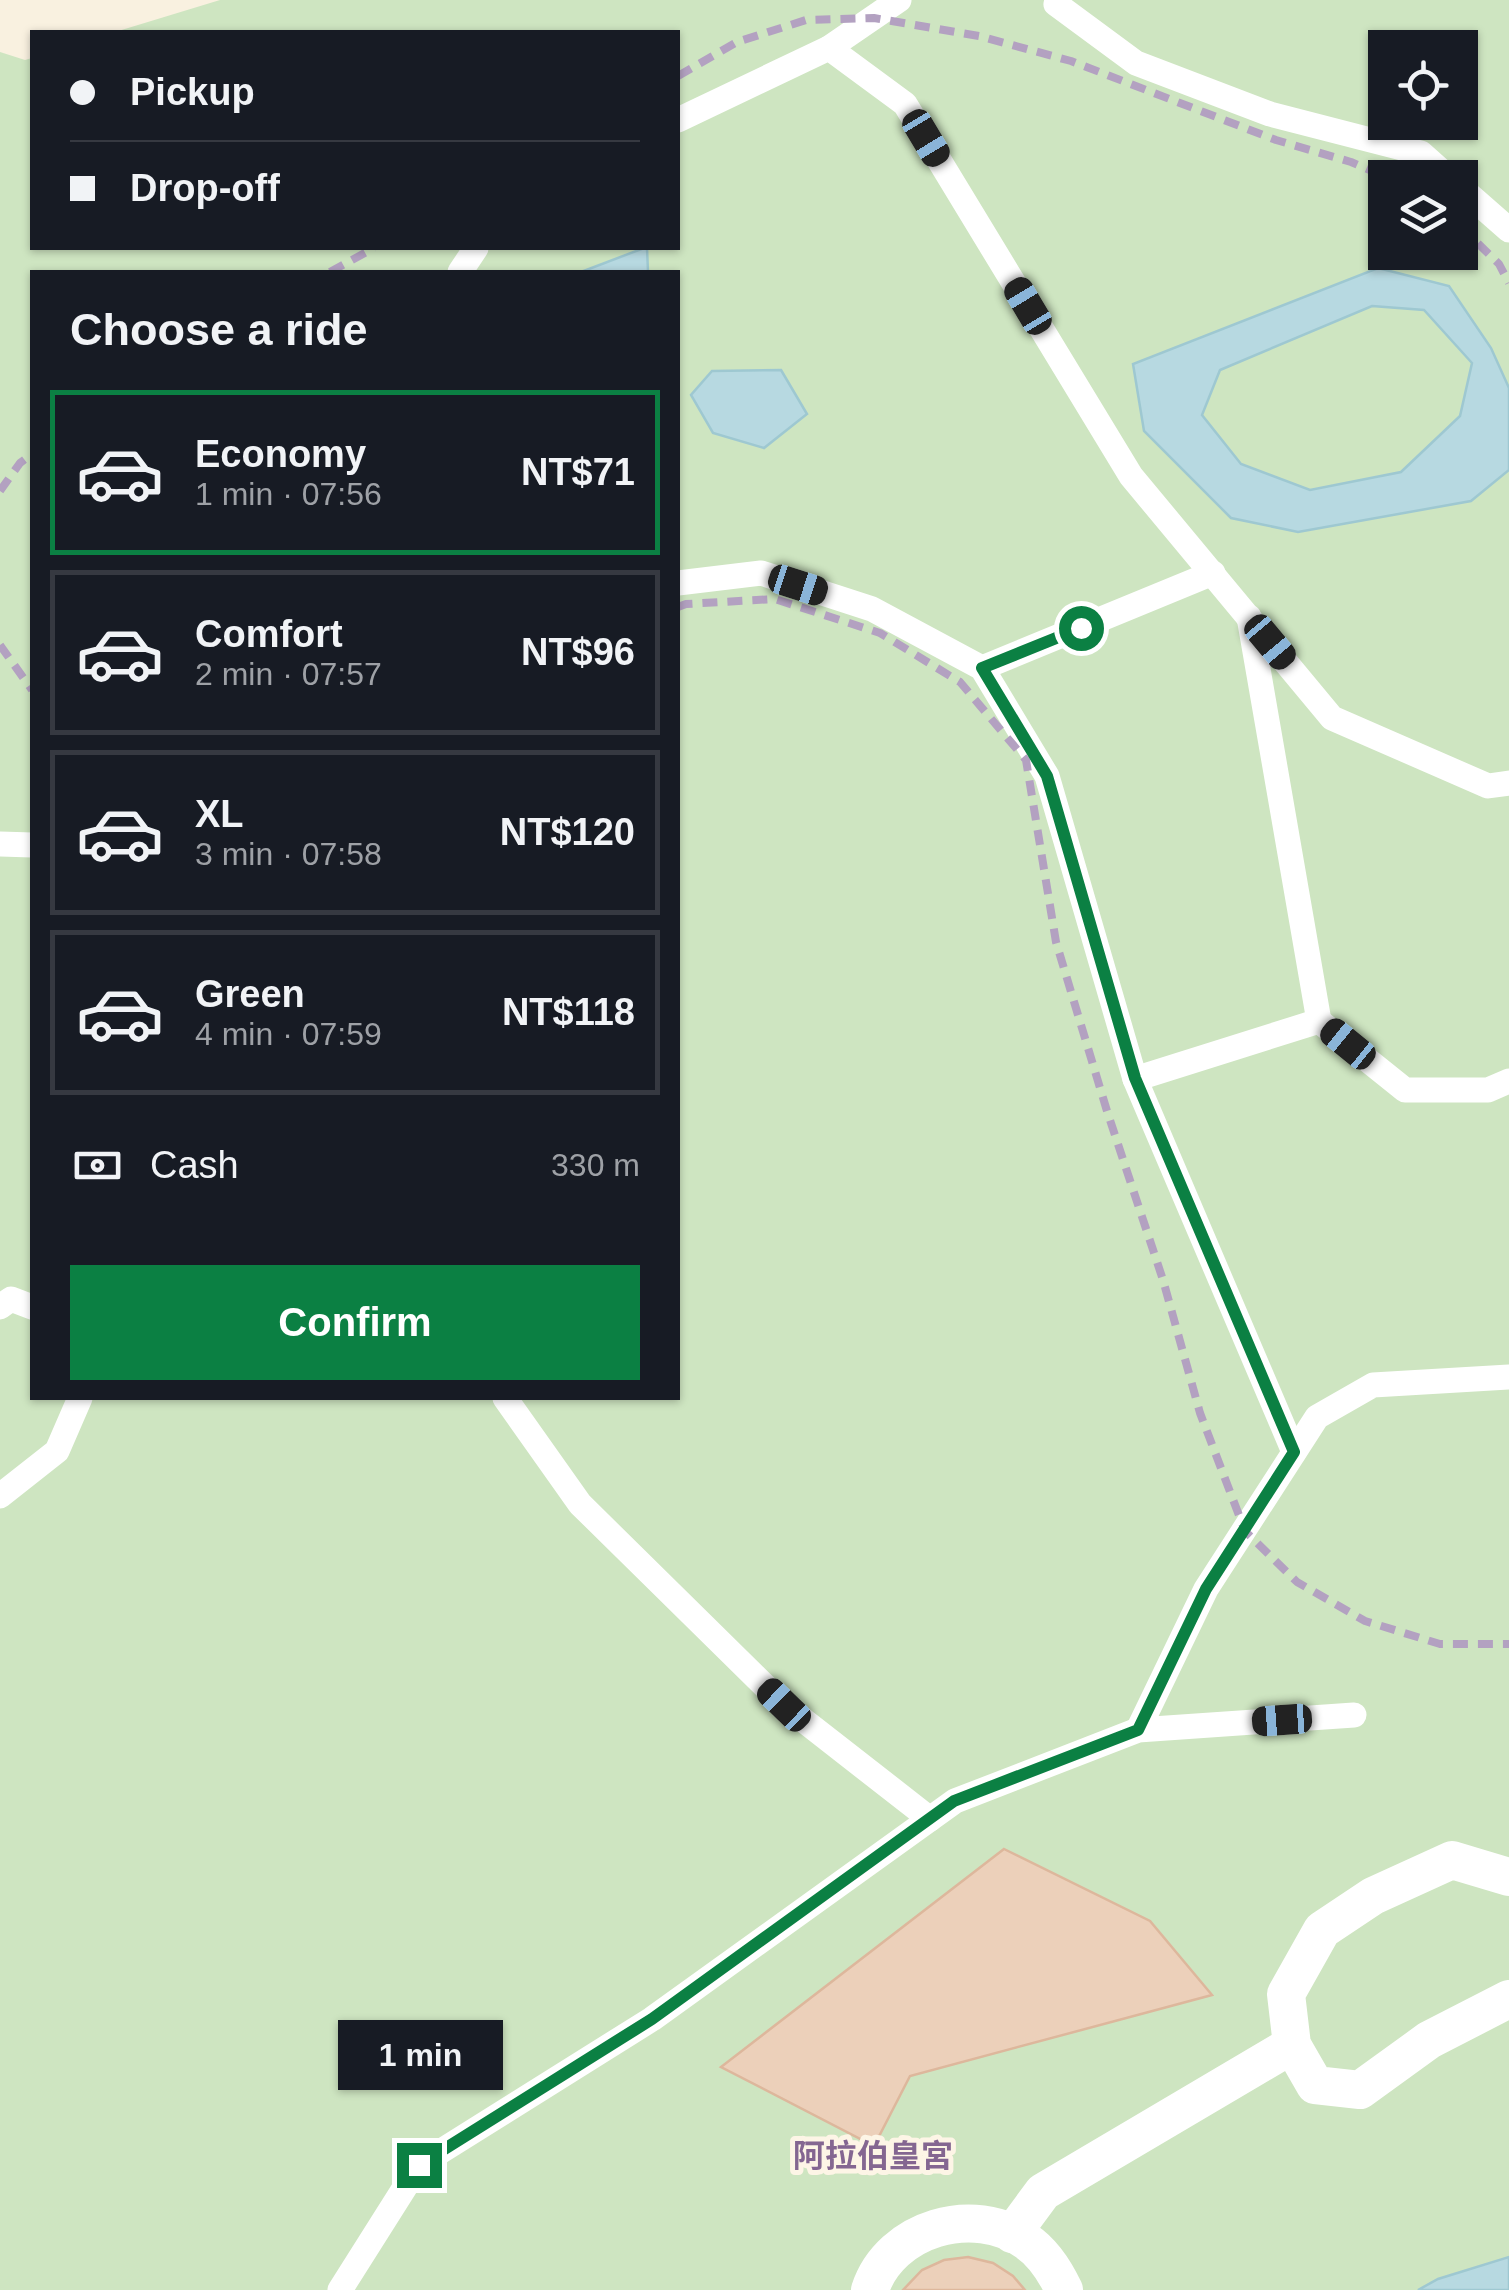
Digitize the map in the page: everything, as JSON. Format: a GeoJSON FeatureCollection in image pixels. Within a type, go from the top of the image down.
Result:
{"type":"FeatureCollection","features":[{"type":"Feature","properties":{"kind":"street"},"geometry":{"type":"LineString","coordinates":[[1509,1876],[1452,1860],[1374,1896],[1322,1930],[1286,1994],[1292,2045],[1315,2085],[1360,2090],[1429,2040],[1509,2000]]}},
{"type":"Feature","properties":{"kind":"street"},"geometry":{"type":"LineString","coordinates":[[1012,2234],[1043,2192],[1292,2045]]}},
{"type":"Feature","properties":{"kind":"street"},"geometry":{"type":"LineString","coordinates":[[870,2290],[895,2251],[924,2232],[959,2223],[994,2226],[1026,2241],[1052,2266],[1064,2290]]}},
{"type":"Feature","properties":{"kind":"lane"},"geometry":{"type":"LineString","coordinates":[[680,119],[830,48],[898,0]]}},
{"type":"Feature","properties":{"kind":"lane"},"geometry":{"type":"LineString","coordinates":[[1057,0],[1056,4],[1136,63],[1270,114],[1421,153],[1429,160]]}},
{"type":"Feature","properties":{"kind":"lane"},"geometry":{"type":"LineString","coordinates":[[830,48],[905,104],[1131,476],[1332,718],[1488,786],[1509,783]]}},
{"type":"Feature","properties":{"kind":"lane"},"geometry":{"type":"LineString","coordinates":[[1478,203],[1509,230]]}},
{"type":"Feature","properties":{"kind":"lane"},"geometry":{"type":"LineString","coordinates":[[680,583],[761,573],[872,610],[982,668],[1047,776],[1135,1078],[1294,1452]]}},
{"type":"Feature","properties":{"kind":"lane"},"geometry":{"type":"LineString","coordinates":[[982,668],[1212,574]]}},
{"type":"Feature","properties":{"kind":"lane"},"geometry":{"type":"LineString","coordinates":[[1249,617],[1319,1022],[1405,1090],[1488,1090],[1509,1081]]}},
{"type":"Feature","properties":{"kind":"lane"},"geometry":{"type":"LineString","coordinates":[[0,844],[30,845]]}},
{"type":"Feature","properties":{"kind":"lane"},"geometry":{"type":"LineString","coordinates":[[1135,1078],[1319,1022]]}},
{"type":"Feature","properties":{"kind":"lane"},"geometry":{"type":"LineString","coordinates":[[0,1307],[11,1299],[30,1306]]}},
{"type":"Feature","properties":{"kind":"lane"},"geometry":{"type":"LineString","coordinates":[[1138,1730],[1206,1589],[1317,1417],[1374,1386],[1509,1377]]}},
{"type":"Feature","properties":{"kind":"lane"},"geometry":{"type":"LineString","coordinates":[[0,1496],[57,1452],[79,1400]]}},
{"type":"Feature","properties":{"kind":"lane"},"geometry":{"type":"LineString","coordinates":[[507,1400],[593,1518],[784,1705],[930,1819]]}},
{"type":"Feature","properties":{"kind":"lane"},"geometry":{"type":"LineString","coordinates":[[340,2290],[419,2165],[652,2019],[954,1801],[1138,1730],[1354,1715]]}},
{"type":"Feature","properties":{"kind":"green space"},"geometry":{"type":"Polygon","coordinates":[[[220,0],[1509,0],[1509,2290],[0,2290],[0,52],[30,59],[30,250],[680,250],[680,30],[122,30],[220,0]]]}},
{"type":"Feature","properties":{"kind":"water"},"geometry":{"type":"Polygon","coordinates":[[[639,250],[647,250],[648,270],[586,270],[639,250]]]}},
{"type":"Feature","properties":{"kind":"water"},"geometry":{"type":"Polygon","coordinates":[[[1373,270],[1449,286],[1491,348],[1509,388],[1509,470],[1471,501],[1298,532],[1231,518],[1144,431],[1133,364],[1373,270]],[[1372,306],[1220,370],[1202,415],[1241,464],[1310,490],[1401,472],[1460,416],[1472,363],[1424,310],[1372,306]]]}},
{"type":"Feature","properties":{"kind":"water"},"geometry":{"type":"Polygon","coordinates":[[[781,370],[807,414],[764,448],[713,433],[691,395],[712,371],[781,370]]]}},
{"type":"Feature","properties":{"kind":"water"},"geometry":{"type":"Polygon","coordinates":[[[1509,2257],[1509,2290],[1418,2290],[1438,2279],[1509,2257]]]}},
{"type":"Feature","properties":{"kind":"building"},"geometry":{"type":"Polygon","coordinates":[[[1004,1849],[1150,1921],[1212,1995],[910,2076],[874,2146],[721,2067],[1004,1849]]]}},
{"type":"Feature","properties":{"kind":"building"},"geometry":{"type":"Polygon","coordinates":[[[968,2257],[993,2263],[1025,2290],[903,2290],[922,2270],[944,2260],[968,2257]]]}},
{"type":"Feature","properties":{"kind":"railway"},"geometry":{"type":"LineString","coordinates":[[680,75],[737,42],[806,20],[874,18],[979,36],[1071,61],[1276,140],[1368,169]]}},
{"type":"Feature","properties":{"kind":"railway"},"geometry":{"type":"LineString","coordinates":[[1478,244],[1499,264],[1509,283]]}},
{"type":"Feature","properties":{"kind":"railway"},"geometry":{"type":"LineString","coordinates":[[334,270],[370,250]]}},
{"type":"Feature","properties":{"kind":"railway"},"geometry":{"type":"LineString","coordinates":[[0,491],[30,456]]}},
{"type":"Feature","properties":{"kind":"railway"},"geometry":{"type":"LineString","coordinates":[[680,606],[775,599],[880,633],[960,682],[1026,760],[1056,942],[1163,1280],[1200,1413],[1245,1531],[1297,1582],[1365,1621],[1440,1644],[1509,1644]]}},
{"type":"Feature","properties":{"kind":"railway"},"geometry":{"type":"LineString","coordinates":[[0,645],[30,687]]}},
{"type":"Feature","properties":{"kind":"district","name":"阿拉伯皇宮"},"geometry":{"type":"Point","coordinates":[873,2156]}},
{"type":"Feature","properties":{"kind":"route"},"geometry":{"type":"LineString","coordinates":[[419,2165],[652,2019],[954,1801],[1138,1730],[1206,1589],[1294,1452],[1135,1078],[1047,776],[982,668],[1081,628]]}}]}
